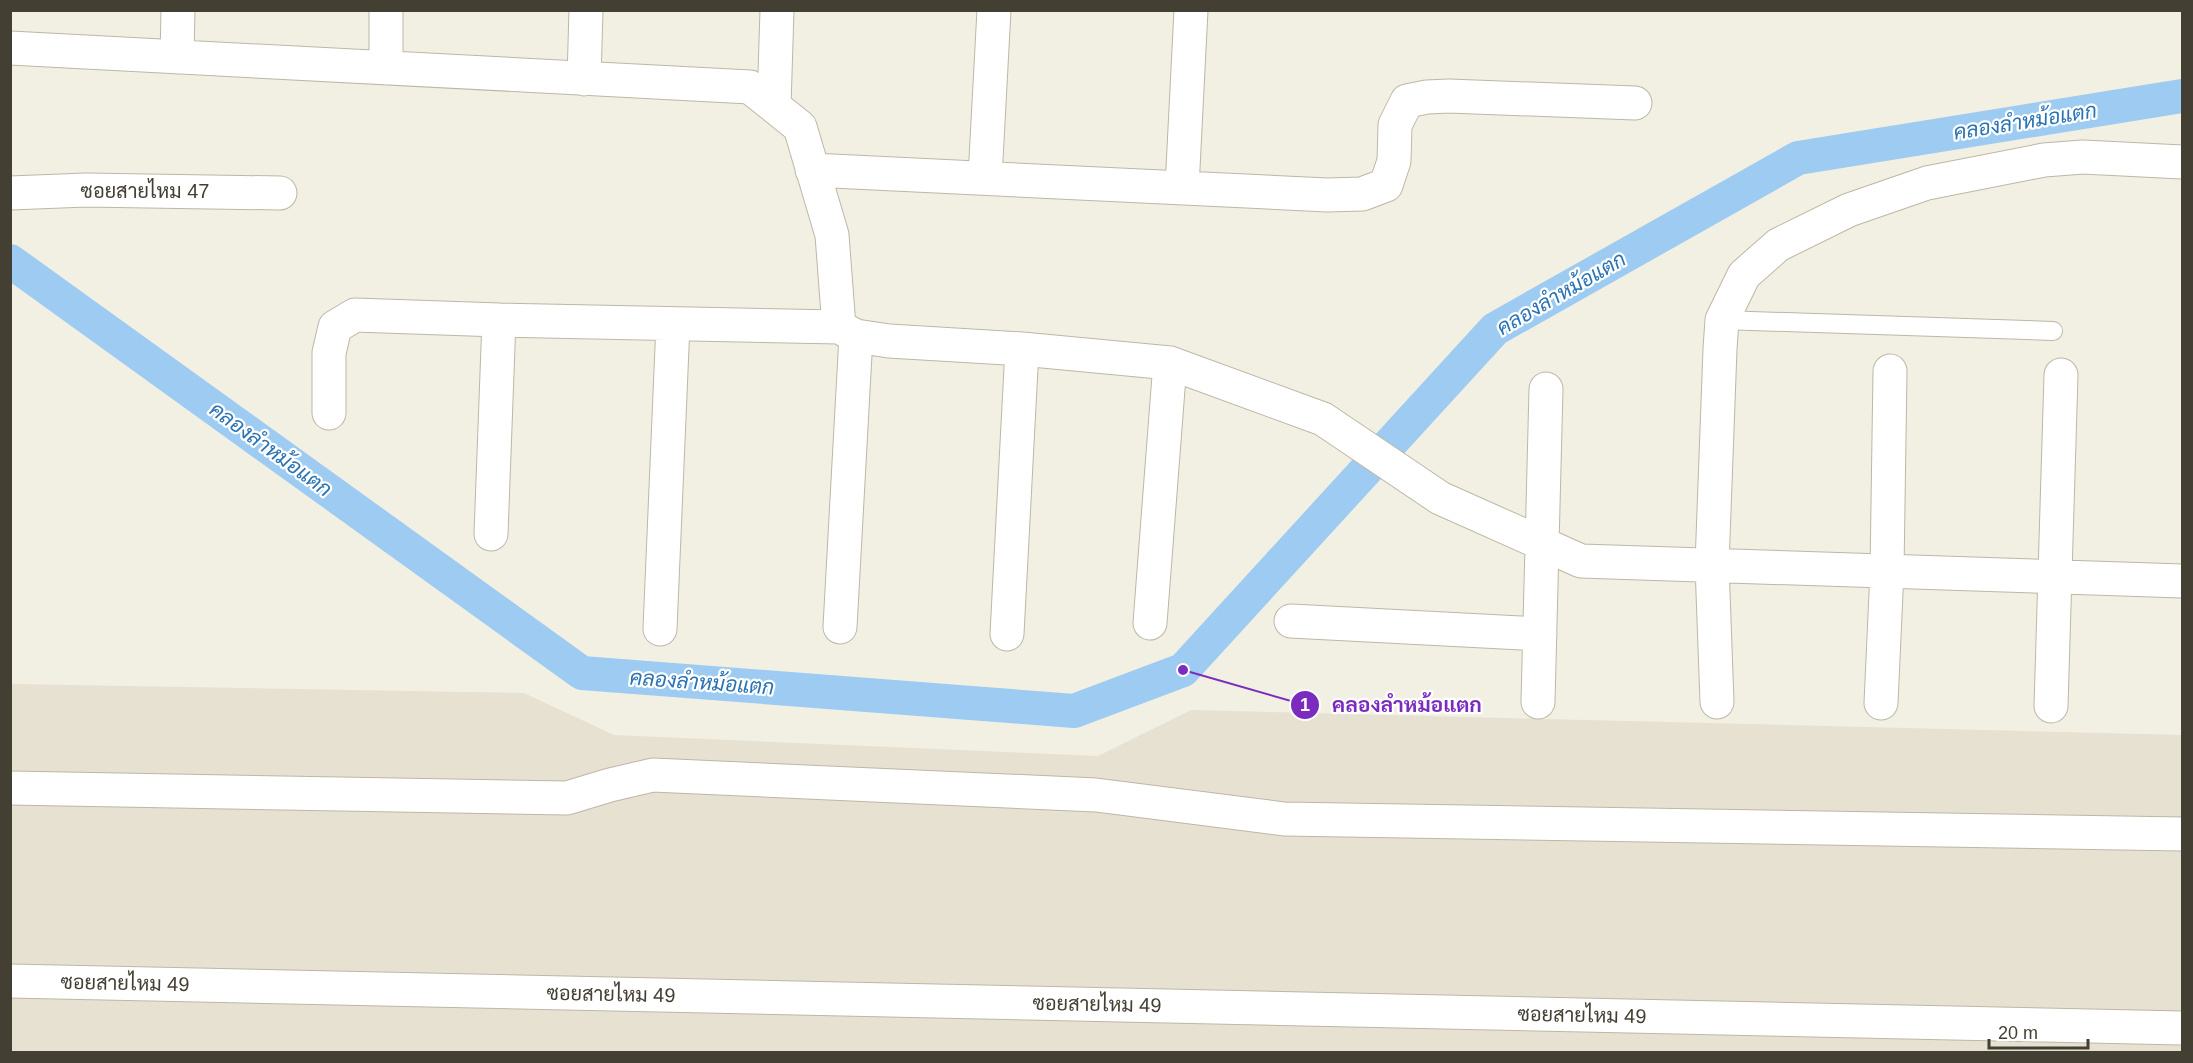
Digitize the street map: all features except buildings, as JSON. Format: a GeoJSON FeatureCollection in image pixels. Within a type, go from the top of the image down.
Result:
{"type":"FeatureCollection","features":[{"type":"Feature","properties":{"kind":"street"},"geometry":{"type":"LineString","coordinates":[[177,57],[178,10]]}},
{"type":"Feature","properties":{"kind":"street"},"geometry":{"type":"LineString","coordinates":[[386,10],[386,68]]}},
{"type":"Feature","properties":{"kind":"street"},"geometry":{"type":"LineString","coordinates":[[584,79],[586,10]]}},
{"type":"Feature","properties":{"kind":"street"},"geometry":{"type":"LineString","coordinates":[[774,106],[777,10]]}},
{"type":"Feature","properties":{"kind":"street"},"geometry":{"type":"LineString","coordinates":[[985,178],[994,10]]}},
{"type":"Feature","properties":{"kind":"street"},"geometry":{"type":"LineString","coordinates":[[1182,188],[1191,10]]}},
{"type":"Feature","properties":{"kind":"street"},"geometry":{"type":"LineString","coordinates":[[10,48],[750,87],[800,127],[832,236],[847,332],[840,627]]}},
{"type":"Feature","properties":{"kind":"street"},"geometry":{"type":"LineString","coordinates":[[812,170],[1327,195],[1362,194],[1386,185],[1394,161],[1395,125],[1407,101],[1427,97],[1635,103]]}},
{"type":"Feature","properties":{"kind":"street"},"geometry":{"type":"LineString","coordinates":[[1717,702],[1712,565],[1722,320],[1744,275],[1778,245],[1849,210],[1927,183],[2044,160],[2083,157],[2182,162]]}},
{"type":"Feature","properties":{"kind":"street","name":"ซอยสายไหม 47"},"geometry":{"type":"LineString","coordinates":[[10,193],[86,190],[280,193]]}},
{"type":"Feature","properties":{"kind":"street"},"geometry":{"type":"LineString","coordinates":[[328,413],[329,353],[335,327],[355,315],[673,324],[847,332],[889,341],[1022,349],[1170,363],[1323,419],[1440,498],[1581,561],[2182,580]]}},
{"type":"Feature","properties":{"kind":"street"},"geometry":{"type":"LineString","coordinates":[[491,534],[499,320]]}},
{"type":"Feature","properties":{"kind":"street"},"geometry":{"type":"LineString","coordinates":[[660,629],[673,324]]}},
{"type":"Feature","properties":{"kind":"street"},"geometry":{"type":"LineString","coordinates":[[1007,634],[1022,349]]}},
{"type":"Feature","properties":{"kind":"street"},"geometry":{"type":"LineString","coordinates":[[1150,623],[1170,363]]}},
{"type":"Feature","properties":{"kind":"street"},"geometry":{"type":"LineString","coordinates":[[1881,703],[1887,571],[1890,371]]}},
{"type":"Feature","properties":{"kind":"street"},"geometry":{"type":"LineString","coordinates":[[2051,706],[2061,375]]}},
{"type":"Feature","properties":{"kind":"street"},"geometry":{"type":"LineString","coordinates":[[1538,702],[1546,389]]}},
{"type":"Feature","properties":{"kind":"street"},"geometry":{"type":"LineString","coordinates":[[1291,621],[1540,634]]}},
{"type":"Feature","properties":{"kind":"street"},"geometry":{"type":"LineString","coordinates":[[10,788],[567,798],[653,775],[1096,795],[1284,819],[2182,834]]}},
{"type":"Feature","properties":{"kind":"street","name":"ซอยสายไหม 49"},"geometry":{"type":"LineString","coordinates":[[10,981],[2182,1028]]}},
{"type":"Feature","properties":{"kind":"lane"},"geometry":{"type":"LineString","coordinates":[[1722,320],[2053,331]]}},
{"type":"Feature","properties":{"kind":"shaded area"},"geometry":{"type":"Polygon","coordinates":[[[11,684],[524,693],[614,735],[1098,756],[1191,710],[2182,735],[2182,1052],[11,1052],[11,684]]]}},
{"type":"Feature","properties":{"kind":"waterway","name":"คลองลำหม้อแตก"},"geometry":{"type":"LineString","coordinates":[[10,261],[582,673],[1074,711],[1183,670],[1495,329],[1798,158],[2182,96]]}},
{"type":"Feature","properties":{"kind":"place","name":"คลองลำหม้อแตก"},"geometry":{"type":"Point","coordinates":[1183,670]}}]}
